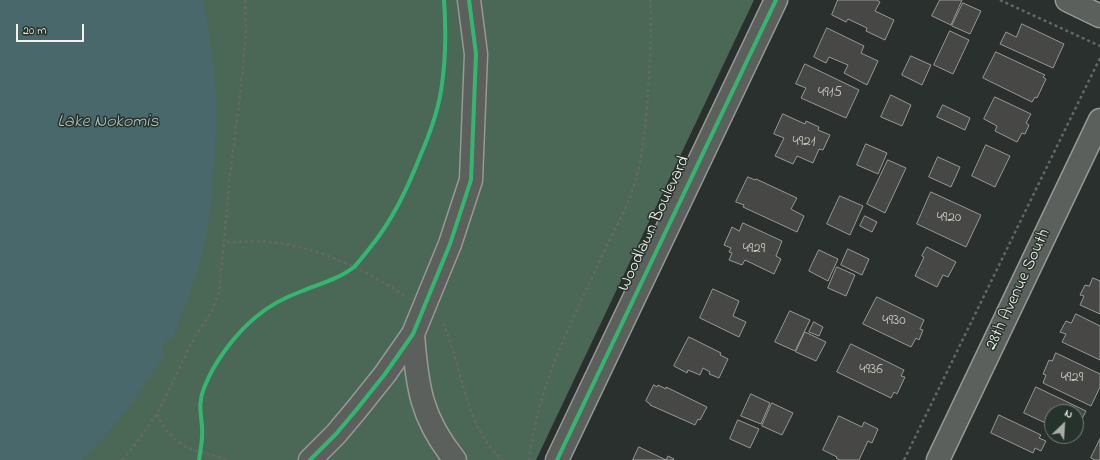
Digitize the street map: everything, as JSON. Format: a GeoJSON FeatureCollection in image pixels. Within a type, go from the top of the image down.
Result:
{"type":"FeatureCollection","features":[{"type":"Feature","properties":{"kind":"street"},"geometry":{"type":"LineString","coordinates":[[310,460],[336,434],[386,374],[413,334],[450,244],[470,180],[476,54],[469,0]]}},
{"type":"Feature","properties":{"kind":"street","name":"Woodlawn Boulevard"},"geometry":{"type":"LineString","coordinates":[[557,460],[776,0]]}},
{"type":"Feature","properties":{"kind":"street"},"geometry":{"type":"LineString","coordinates":[[1067,0],[1100,16]]}},
{"type":"Feature","properties":{"kind":"street","name":"28th Avenue South"},"geometry":{"type":"LineString","coordinates":[[938,460],[1100,120]]}},
{"type":"Feature","properties":{"kind":"street"},"geometry":{"type":"LineString","coordinates":[[413,334],[419,390],[424,407],[432,427],[454,460]]}},
{"type":"Feature","properties":{"kind":"path"},"geometry":{"type":"LineString","coordinates":[[122,460],[157,414],[187,350],[212,313],[216,302],[221,278],[230,175],[241,87],[245,40],[245,0]]}},
{"type":"Feature","properties":{"kind":"path"},"geometry":{"type":"LineString","coordinates":[[529,460],[537,415],[547,380],[560,347],[633,190],[646,126],[652,24],[650,0]]}},
{"type":"Feature","properties":{"kind":"path"},"geometry":{"type":"LineString","coordinates":[[1000,0],[1100,46]]}},
{"type":"Feature","properties":{"kind":"path"},"geometry":{"type":"LineString","coordinates":[[904,460],[1100,58]]}},
{"type":"Feature","properties":{"kind":"path"},"geometry":{"type":"LineString","coordinates":[[224,242],[265,242],[285,244],[323,254],[388,285],[438,318],[443,324],[450,342],[472,414],[486,442],[503,460]]}},
{"type":"Feature","properties":{"kind":"path"},"geometry":{"type":"LineString","coordinates":[[347,271],[358,262]]}},
{"type":"Feature","properties":{"kind":"path"},"geometry":{"type":"LineString","coordinates":[[157,414],[168,433],[177,442],[200,452],[211,454],[227,460]]}},
{"type":"Feature","properties":{"kind":"path"},"geometry":{"type":"LineString","coordinates":[[199,460],[201,446]]}},
{"type":"Feature","properties":{"kind":"green space"},"geometry":{"type":"Polygon","coordinates":[[[0,0],[754,0],[536,460],[0,460],[0,0]]]}},
{"type":"Feature","properties":{"kind":"water","name":"Lake Nokomis"},"geometry":{"type":"Polygon","coordinates":[[[0,0],[203,0],[208,28],[215,86],[216,136],[210,212],[199,263],[187,302],[171,340],[167,338],[161,351],[164,354],[146,383],[126,410],[81,460],[0,460],[0,0]]]}},
{"type":"Feature","properties":{"kind":"building"},"geometry":{"type":"Polygon","coordinates":[[[838,0],[877,0],[880,2],[875,11],[894,20],[885,40],[866,31],[867,28],[848,19],[846,22],[832,15],[838,0]]]}},
{"type":"Feature","properties":{"kind":"building"},"geometry":{"type":"Polygon","coordinates":[[[940,0],[962,0],[951,25],[932,16],[940,0]]]}},
{"type":"Feature","properties":{"kind":"building"},"geometry":{"type":"Polygon","coordinates":[[[963,3],[981,11],[970,34],[952,26],[963,3]]]}},
{"type":"Feature","properties":{"kind":"building"},"geometry":{"type":"Polygon","coordinates":[[[1022,24],[1064,44],[1053,68],[1000,44],[1006,32],[1016,37],[1022,24]]]}},
{"type":"Feature","properties":{"kind":"building"},"geometry":{"type":"Polygon","coordinates":[[[827,28],[864,46],[861,53],[878,61],[867,85],[844,73],[848,65],[829,57],[826,63],[814,57],[827,28]]]}},
{"type":"Feature","properties":{"kind":"building"},"geometry":{"type":"Polygon","coordinates":[[[950,31],[969,40],[953,74],[934,65],[950,31]]]}},
{"type":"Feature","properties":{"kind":"building"},"geometry":{"type":"Polygon","coordinates":[[[996,52],[1045,75],[1043,77],[1046,79],[1037,98],[1035,97],[1032,102],[983,78],[996,52]]]}},
{"type":"Feature","properties":{"kind":"building"},"geometry":{"type":"Polygon","coordinates":[[[911,56],[931,65],[922,85],[902,75],[911,56]]]}},
{"type":"Feature","properties":{"kind":"building"},"geometry":{"type":"Polygon","coordinates":[[[805,64],[859,90],[846,118],[801,98],[806,88],[796,84],[805,64]]]}},
{"type":"Feature","properties":{"kind":"building"},"geometry":{"type":"Polygon","coordinates":[[[891,95],[911,105],[902,126],[881,117],[891,95]]]}},
{"type":"Feature","properties":{"kind":"building"},"geometry":{"type":"Polygon","coordinates":[[[995,97],[1031,114],[1026,123],[1029,125],[1025,134],[1022,133],[1017,142],[995,131],[997,126],[984,119],[995,97]]]}},
{"type":"Feature","properties":{"kind":"building"},"geometry":{"type":"Polygon","coordinates":[[[943,105],[970,118],[965,130],[937,117],[943,105]]]}},
{"type":"Feature","properties":{"kind":"building"},"geometry":{"type":"Polygon","coordinates":[[[783,114],[805,124],[806,121],[819,127],[818,130],[830,135],[823,150],[819,149],[813,163],[797,156],[793,164],[775,156],[784,138],[774,134],[783,114]]]}},
{"type":"Feature","properties":{"kind":"building"},"geometry":{"type":"Polygon","coordinates":[[[866,144],[887,153],[878,174],[857,165],[866,144]]]}},
{"type":"Feature","properties":{"kind":"building"},"geometry":{"type":"Polygon","coordinates":[[[986,145],[1010,156],[995,187],[972,176],[986,145]]]}},
{"type":"Feature","properties":{"kind":"building"},"geometry":{"type":"Polygon","coordinates":[[[938,157],[960,167],[951,187],[929,177],[938,157]]]}},
{"type":"Feature","properties":{"kind":"building"},"geometry":{"type":"Polygon","coordinates":[[[888,160],[906,168],[885,213],[867,204],[888,160]]]}},
{"type":"Feature","properties":{"kind":"building"},"geometry":{"type":"Polygon","coordinates":[[[748,177],[755,180],[756,179],[797,198],[791,209],[804,216],[797,232],[743,207],[744,205],[736,202],[748,177]]]}},
{"type":"Feature","properties":{"kind":"building"},"geometry":{"type":"Polygon","coordinates":[[[931,192],[981,215],[966,247],[917,224],[931,192]]]}},
{"type":"Feature","properties":{"kind":"building"},"geometry":{"type":"Polygon","coordinates":[[[840,196],[863,206],[850,235],[827,224],[840,196]]]}},
{"type":"Feature","properties":{"kind":"building"},"geometry":{"type":"Polygon","coordinates":[[[865,216],[877,222],[872,232],[860,226],[865,216]]]}},
{"type":"Feature","properties":{"kind":"building"},"geometry":{"type":"Polygon","coordinates":[[[743,223],[782,241],[776,256],[781,259],[774,274],[745,260],[742,265],[729,260],[732,253],[729,252],[731,248],[724,245],[732,227],[739,231],[743,223]]]}},
{"type":"Feature","properties":{"kind":"building"},"geometry":{"type":"Polygon","coordinates":[[[927,247],[956,262],[948,277],[943,275],[937,287],[915,276],[927,247]]]}},
{"type":"Feature","properties":{"kind":"building"},"geometry":{"type":"Polygon","coordinates":[[[848,249],[869,259],[862,275],[841,265],[848,249]]]}},
{"type":"Feature","properties":{"kind":"building"},"geometry":{"type":"Polygon","coordinates":[[[819,250],[838,259],[828,281],[809,271],[819,250]]]}},
{"type":"Feature","properties":{"kind":"building"},"geometry":{"type":"Polygon","coordinates":[[[837,267],[855,275],[846,296],[828,288],[837,267]]]}},
{"type":"Feature","properties":{"kind":"building"},"geometry":{"type":"Polygon","coordinates":[[[1093,278],[1100,281],[1100,314],[1080,305],[1084,296],[1080,295],[1085,285],[1089,286],[1093,278]]]}},
{"type":"Feature","properties":{"kind":"building"},"geometry":{"type":"Polygon","coordinates":[[[713,289],[739,301],[733,316],[746,322],[739,337],[700,318],[713,289]]]}},
{"type":"Feature","properties":{"kind":"building"},"geometry":{"type":"Polygon","coordinates":[[[877,297],[924,320],[920,329],[923,330],[919,340],[916,338],[911,347],[863,324],[877,297]]]}},
{"type":"Feature","properties":{"kind":"building"},"geometry":{"type":"Polygon","coordinates":[[[790,311],[810,320],[795,351],[775,342],[790,311]]]}},
{"type":"Feature","properties":{"kind":"building"},"geometry":{"type":"Polygon","coordinates":[[[1076,314],[1100,326],[1100,360],[1062,342],[1066,334],[1060,332],[1066,321],[1071,323],[1076,314]]]}},
{"type":"Feature","properties":{"kind":"building"},"geometry":{"type":"Polygon","coordinates":[[[814,322],[823,327],[819,336],[809,332],[814,322]]]}},
{"type":"Feature","properties":{"kind":"building"},"geometry":{"type":"Polygon","coordinates":[[[805,332],[826,342],[816,361],[796,352],[805,332]]]}},
{"type":"Feature","properties":{"kind":"building"},"geometry":{"type":"Polygon","coordinates":[[[689,337],[721,353],[720,355],[728,359],[719,378],[709,374],[710,372],[703,368],[700,375],[688,370],[687,373],[674,366],[689,337]]]}},
{"type":"Feature","properties":{"kind":"building"},"geometry":{"type":"Polygon","coordinates":[[[851,344],[904,370],[901,376],[905,377],[897,394],[894,392],[891,398],[837,372],[851,344]]]}},
{"type":"Feature","properties":{"kind":"building"},"geometry":{"type":"Polygon","coordinates":[[[1056,353],[1100,374],[1100,387],[1091,406],[1043,383],[1046,375],[1043,374],[1049,360],[1052,361],[1056,353]]]}},
{"type":"Feature","properties":{"kind":"building"},"geometry":{"type":"Polygon","coordinates":[[[654,385],[657,387],[658,385],[666,389],[666,387],[707,407],[700,420],[698,419],[695,425],[650,405],[646,401],[654,385]]]}},
{"type":"Feature","properties":{"kind":"building"},"geometry":{"type":"Polygon","coordinates":[[[1036,387],[1071,404],[1044,404],[1044,422],[1024,413],[1036,387]]]}},
{"type":"Feature","properties":{"kind":"building"},"geometry":{"type":"Polygon","coordinates":[[[751,394],[770,403],[761,424],[741,416],[751,394]]]}},
{"type":"Feature","properties":{"kind":"building"},"geometry":{"type":"Polygon","coordinates":[[[772,403],[793,413],[782,435],[762,426],[772,403]]]}},
{"type":"Feature","properties":{"kind":"building"},"geometry":{"type":"Polygon","coordinates":[[[999,415],[1041,435],[1039,438],[1044,440],[1044,444],[1041,451],[1035,448],[1033,453],[991,433],[999,415]]]}},
{"type":"Feature","properties":{"kind":"building"},"geometry":{"type":"Polygon","coordinates":[[[839,416],[862,427],[864,422],[878,429],[872,443],[868,441],[859,460],[840,460],[823,450],[839,416]]]}},
{"type":"Feature","properties":{"kind":"building"},"geometry":{"type":"Polygon","coordinates":[[[738,420],[759,429],[750,448],[730,439],[738,420]]]}},
{"type":"Feature","properties":{"kind":"building"},"geometry":{"type":"Polygon","coordinates":[[[1100,439],[1100,460],[1095,460],[1091,458],[1100,439]]]}},
{"type":"Feature","properties":{"kind":"building"},"geometry":{"type":"Polygon","coordinates":[[[639,447],[666,460],[633,460],[639,447]]]}},
{"type":"Feature","properties":{"kind":"building"},"geometry":{"type":"Polygon","coordinates":[[[668,456],[674,459],[673,460],[666,460],[668,456]]]}},
{"type":"Feature","properties":{"kind":"cycle path"},"geometry":{"type":"LineString","coordinates":[[199,460],[202,435],[200,408],[202,393],[213,368],[233,340],[249,323],[267,308],[290,296],[335,278],[354,267],[378,238],[393,215],[411,179],[428,137],[439,102],[445,52],[444,0]]}},
{"type":"Feature","properties":{"kind":"cycle path"},"geometry":{"type":"LineString","coordinates":[[310,460],[336,434],[357,409],[385,374],[413,334],[450,244],[471,180],[476,54],[469,0]]}},
{"type":"Feature","properties":{"kind":"cycle path"},"geometry":{"type":"LineString","coordinates":[[557,460],[776,0]]}}]}
